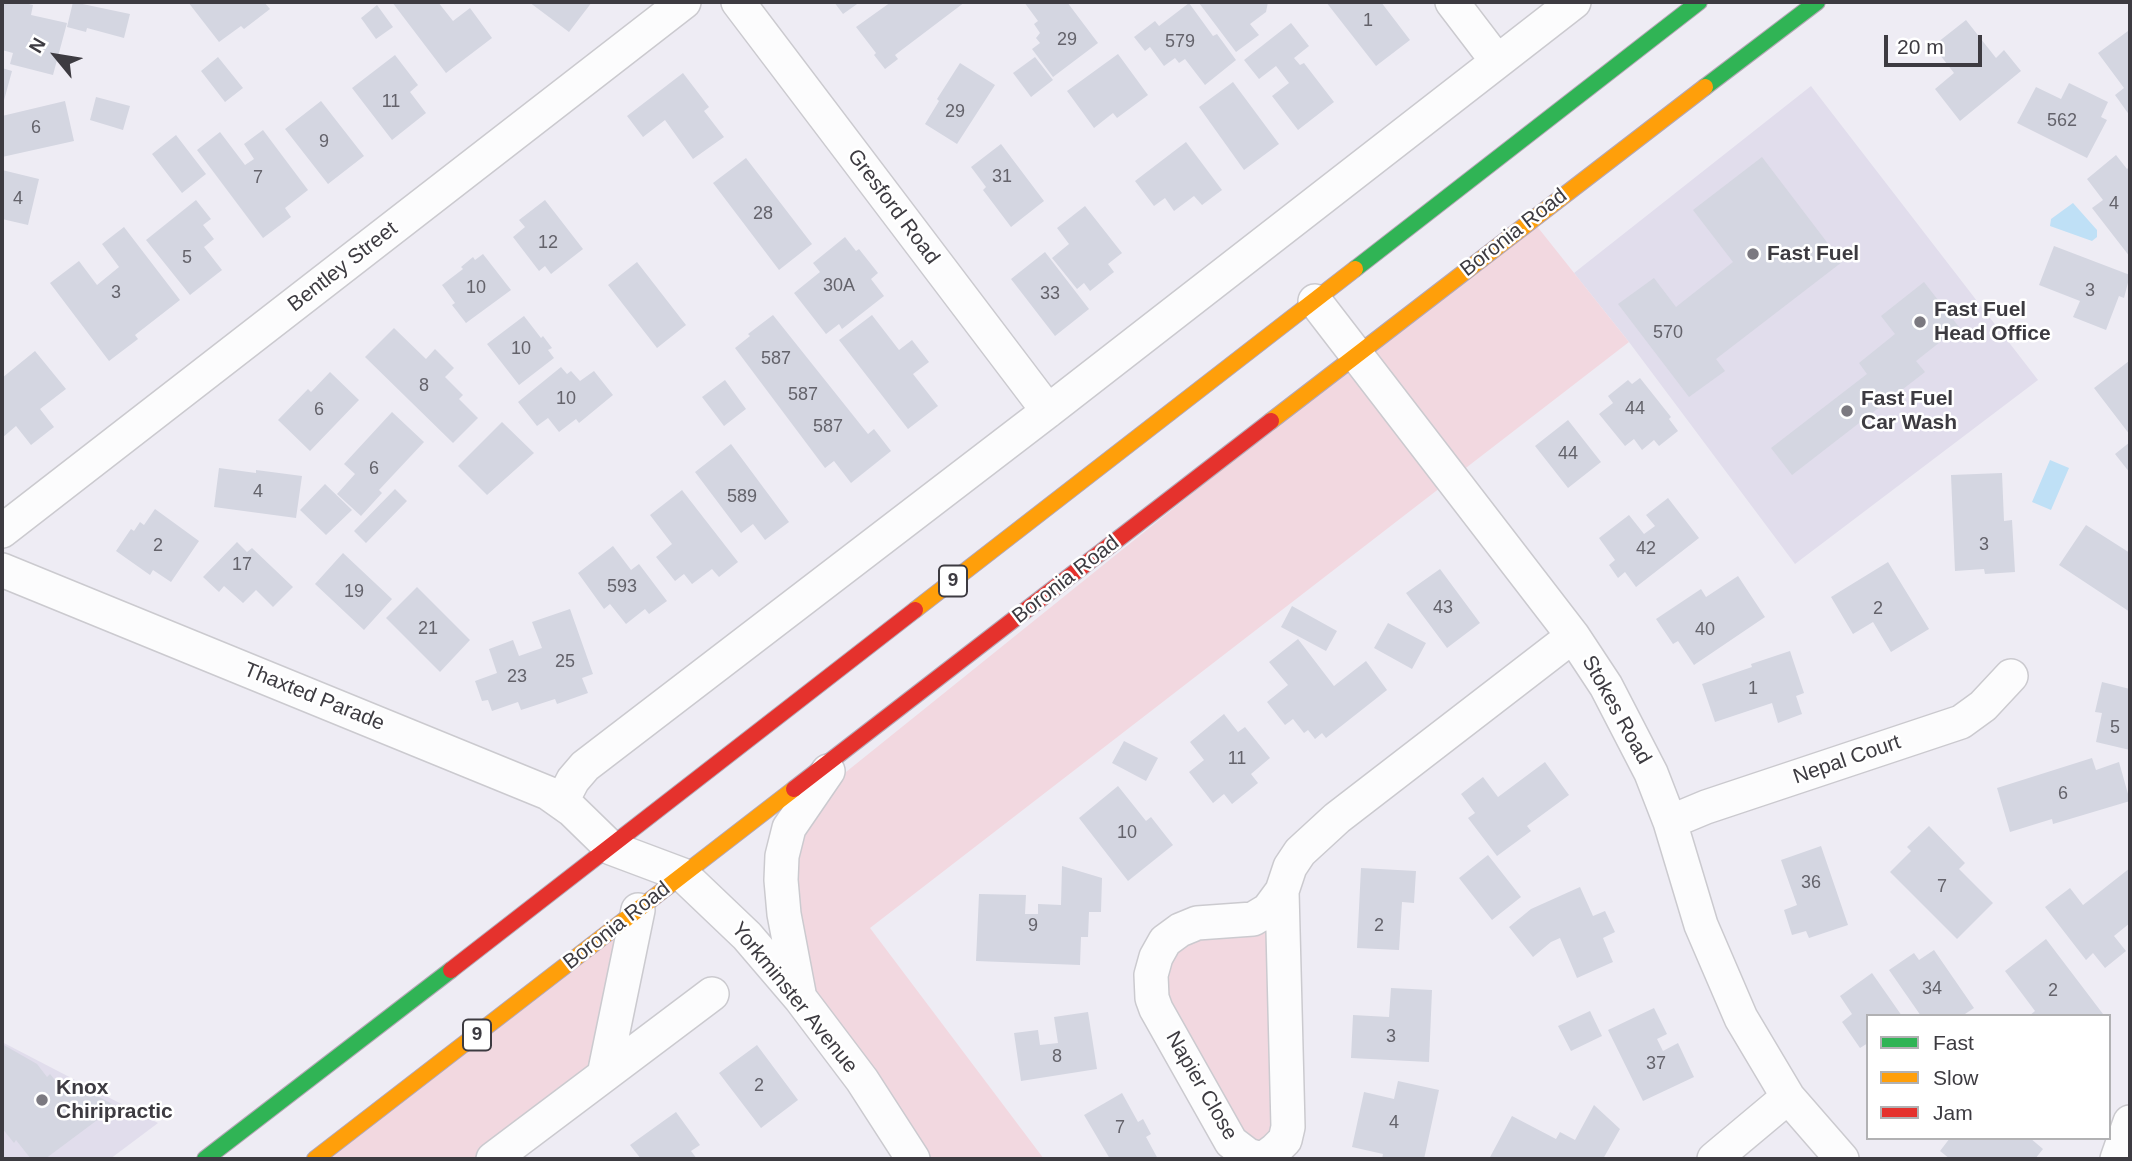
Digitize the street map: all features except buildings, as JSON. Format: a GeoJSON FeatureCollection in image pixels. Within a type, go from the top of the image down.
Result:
{"type":"FeatureCollection","features":[{"type":"Feature","properties":{"kind":"main road","name":"9"},"geometry":{"type":"LineString","coordinates":[[205,1159],[611,848],[736,748],[1699,2]]}},
{"type":"Feature","properties":{"kind":"main road","name":"Boronia Road"},"geometry":{"type":"LineString","coordinates":[[315,1159],[1817,2]]}},
{"type":"Feature","properties":{"kind":"street","name":"Bentley Street"},"geometry":{"type":"LineString","coordinates":[[2,531],[684,2]]}},
{"type":"Feature","properties":{"kind":"street","name":"Gresford Road"},"geometry":{"type":"LineString","coordinates":[[738,2],[1048,411]]}},
{"type":"Feature","properties":{"kind":"street"},"geometry":{"type":"LineString","coordinates":[[1452,2],[1497,61]]}},
{"type":"Feature","properties":{"kind":"street"},"geometry":{"type":"LineString","coordinates":[[562,801],[573,780],[585,766],[1048,411],[1574,2]]}},
{"type":"Feature","properties":{"kind":"street","name":"Stokes Road"},"geometry":{"type":"LineString","coordinates":[[1315,301],[1573,636],[1606,686],[1651,773],[1670,822],[1701,925],[1741,1018],[1788,1097],[1842,1159]]}},
{"type":"Feature","properties":{"kind":"street","name":"Thaxted Parade"},"geometry":{"type":"LineString","coordinates":[[2,570],[548,793],[562,801],[611,848]]}},
{"type":"Feature","properties":{"kind":"street","name":"Napier Close"},"geometry":{"type":"LineString","coordinates":[[1282,891],[1288,1127],[1285,1140],[1267,1156],[1258,1158],[1248,1155],[1231,1142],[1156,1009],[1152,998],[1152,975],[1156,957],[1165,941],[1180,930],[1197,923],[1253,919],[1268,910],[1282,891],[1290,867],[1317,835],[1573,636]]}},
{"type":"Feature","properties":{"kind":"street","name":"Nepal Court"},"geometry":{"type":"LineString","coordinates":[[1670,822],[1706,807],[1961,722],[1983,706],[2011,676]]}},
{"type":"Feature","properties":{"kind":"street"},"geometry":{"type":"LineString","coordinates":[[800,998],[784,914],[782,856],[789,828],[800,808],[840,755]]}},
{"type":"Feature","properties":{"kind":"street","name":"Yorkminster Avenue"},"geometry":{"type":"LineString","coordinates":[[611,848],[683,875],[747,936],[800,998],[862,1080],[913,1159]]}},
{"type":"Feature","properties":{"kind":"street"},"geometry":{"type":"LineString","coordinates":[[604,1075],[638,910]]}},
{"type":"Feature","properties":{"kind":"street"},"geometry":{"type":"LineString","coordinates":[[493,1159],[712,994]]}},
{"type":"Feature","properties":{"kind":"street"},"geometry":{"type":"LineString","coordinates":[[1714,1159],[1788,1097]]}},
{"type":"Feature","properties":{"kind":"street"},"geometry":{"type":"LineString","coordinates":[[2117,1159],[2130,1122]]}},
{"type":"Feature","properties":{"kind":"street"},"geometry":{"type":"LineString","coordinates":[[2126,1159],[2130,1156]]}},
{"type":"Feature","properties":{"kind":"shaded area"},"geometry":{"type":"Polygon","coordinates":[[[1811,86],[2038,380],[1795,564],[1574,273],[1811,86]]]}},
{"type":"Feature","properties":{"kind":"shaded area"},"geometry":{"type":"Polygon","coordinates":[[[1532,220],[1629,342],[870,928],[1044,1159],[913,1159],[794,971],[784,914],[800,809],[1532,220]]]}},
{"type":"Feature","properties":{"kind":"shaded area"},"geometry":{"type":"Polygon","coordinates":[[[638,910],[604,1075],[493,1159],[315,1159],[638,910]]]}},
{"type":"Feature","properties":{"kind":"shaded area"},"geometry":{"type":"Polygon","coordinates":[[[1268,910],[1288,1115],[1258,1158],[1156,1009],[1165,941],[1268,910]]]}},
{"type":"Feature","properties":{"kind":"shaded area"},"geometry":{"type":"Polygon","coordinates":[[[2,1042],[158,1123],[110,1159],[2,1159],[2,1042]]]}},
{"type":"Feature","properties":{"kind":"water"},"geometry":{"type":"Polygon","coordinates":[[[2073,203],[2097,230],[2097,237],[2092,241],[2050,226],[2051,219],[2073,203]]]}},
{"type":"Feature","properties":{"kind":"water"},"geometry":{"type":"Polygon","coordinates":[[[2050,460],[2069,468],[2051,510],[2032,502],[2050,460]]]}},
{"type":"Feature","properties":{"kind":"traffic: fast"},"geometry":{"type":"LineString","coordinates":[[1355,269],[1699,2]]}},
{"type":"Feature","properties":{"kind":"traffic: fast"},"geometry":{"type":"LineString","coordinates":[[1705,87],[1817,2]]}},
{"type":"Feature","properties":{"kind":"traffic: fast"},"geometry":{"type":"LineString","coordinates":[[205,1159],[451,970]]}},
{"type":"Feature","properties":{"kind":"traffic: slow"},"geometry":{"type":"LineString","coordinates":[[1271,421],[1705,87]]}},
{"type":"Feature","properties":{"kind":"traffic: slow"},"geometry":{"type":"LineString","coordinates":[[915,610],[1355,269]]}},
{"type":"Feature","properties":{"kind":"traffic: slow"},"geometry":{"type":"LineString","coordinates":[[315,1159],[794,789]]}},
{"type":"Feature","properties":{"kind":"traffic: jam"},"geometry":{"type":"LineString","coordinates":[[794,789],[1271,421]]}},
{"type":"Feature","properties":{"kind":"traffic: jam"},"geometry":{"type":"LineString","coordinates":[[451,970],[915,610]]}},
{"type":"Feature","properties":{"kind":"place","name":"Fast Fuel"},"geometry":{"type":"Point","coordinates":[1753,254]}},
{"type":"Feature","properties":{"kind":"place","name":"Fast Fuel Head Office"},"geometry":{"type":"Point","coordinates":[1920,322]}},
{"type":"Feature","properties":{"kind":"place","name":"Fast Fuel Car Wash"},"geometry":{"type":"Point","coordinates":[1847,411]}},
{"type":"Feature","properties":{"kind":"place","name":"Knox Chiripractic"},"geometry":{"type":"Point","coordinates":[42,1100]}}]}
